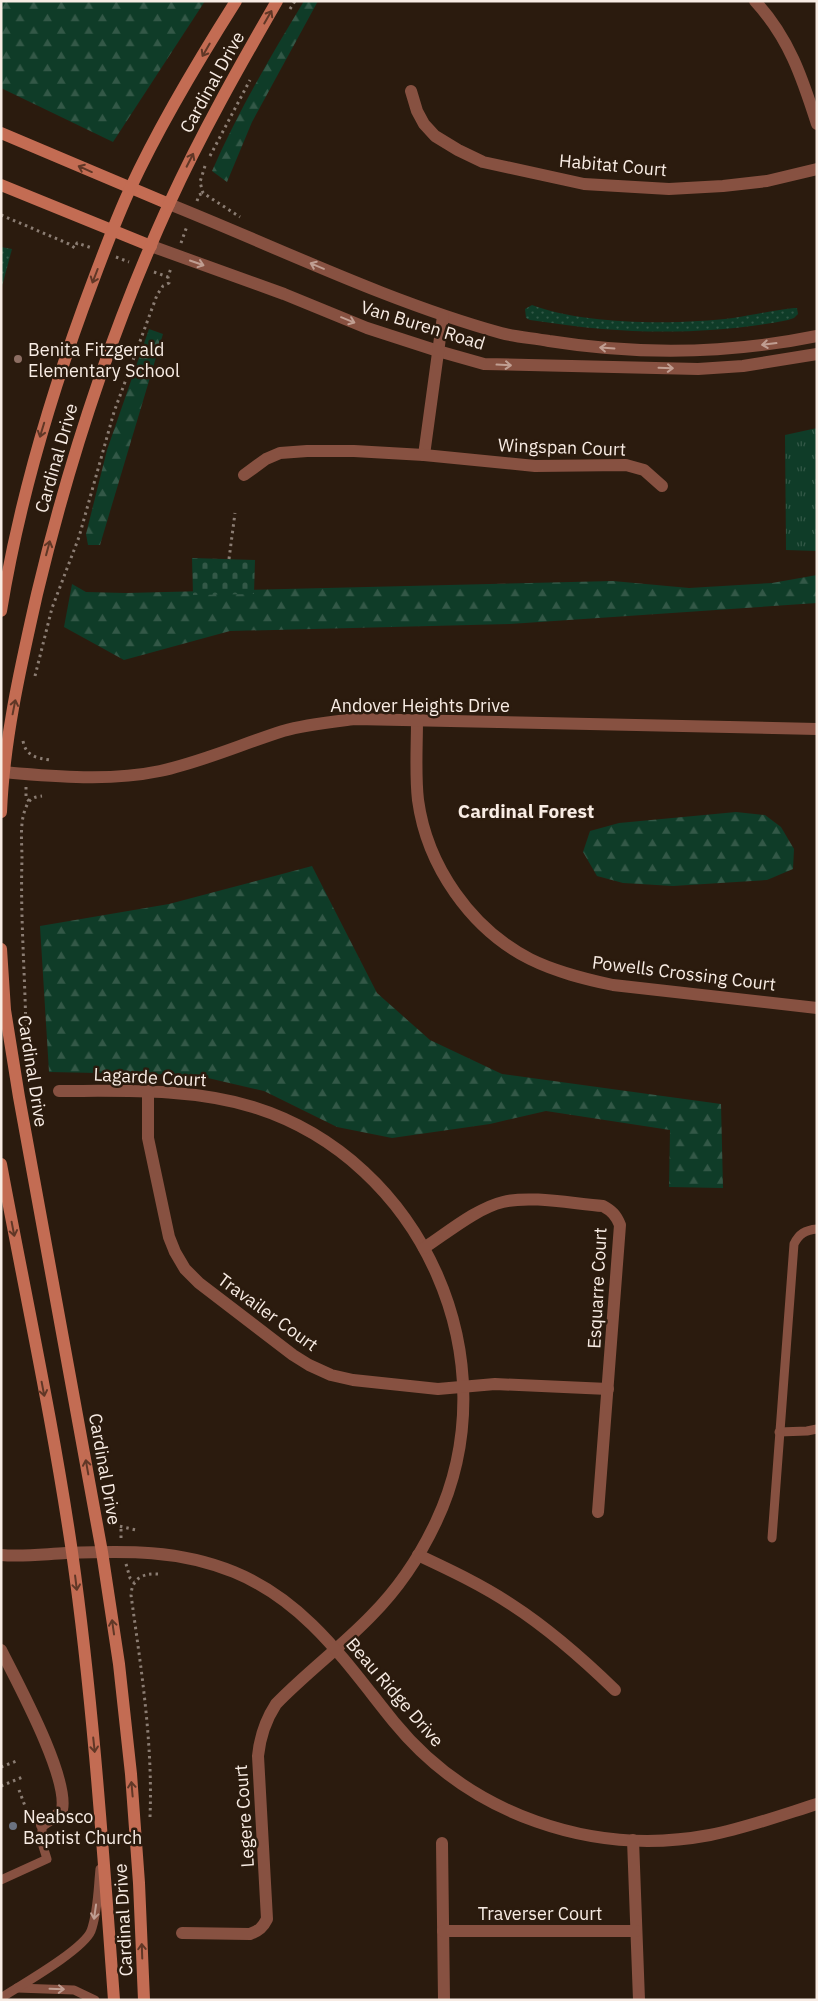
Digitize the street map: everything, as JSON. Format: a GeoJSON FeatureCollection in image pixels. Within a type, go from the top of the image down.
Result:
{"type":"FeatureCollection","features":[{"type":"Feature","properties":{"kind":"main road","name":"Cardinal Drive"},"geometry":{"type":"LineString","coordinates":[[1,611],[24,501],[39,442],[62,365],[112,230],[130,188],[186,84],[236,1]]}},
{"type":"Feature","properties":{"kind":"main road","name":"Cardinal Drive"},"geometry":{"type":"LineString","coordinates":[[1,812],[3,772],[30,626],[70,467],[92,399],[150,246],[169,204],[242,61],[277,1]]}},
{"type":"Feature","properties":{"kind":"main road"},"geometry":{"type":"LineString","coordinates":[[1,133],[169,204]]}},
{"type":"Feature","properties":{"kind":"main road"},"geometry":{"type":"LineString","coordinates":[[1,185],[150,246]]}},
{"type":"Feature","properties":{"kind":"main road","name":"Cardinal Drive"},"geometry":{"type":"LineString","coordinates":[[1,949],[6,1010],[19,1096],[102,1552],[119,1664],[131,1774],[139,1883],[144,2000]]}},
{"type":"Feature","properties":{"kind":"main road","name":"Cardinal Drive"},"geometry":{"type":"LineString","coordinates":[[1,1164],[58,1466],[72,1553],[94,1746],[114,2000]]}},
{"type":"Feature","properties":{"kind":"street"},"geometry":{"type":"LineString","coordinates":[[755,1],[768,15],[783,37],[800,71],[817,124]]}},
{"type":"Feature","properties":{"kind":"street","name":"Habitat Court"},"geometry":{"type":"LineString","coordinates":[[411,91],[417,111],[424,124],[435,136],[458,150],[483,162],[584,184],[669,189],[723,186],[768,181],[817,169]]}},
{"type":"Feature","properties":{"kind":"street","name":"Van Buren Road"},"geometry":{"type":"LineString","coordinates":[[169,204],[364,286],[443,316],[503,334],[576,345],[631,349],[716,349],[767,345],[817,336]]}},
{"type":"Feature","properties":{"kind":"street","name":"Van Buren Road"},"geometry":{"type":"LineString","coordinates":[[150,246],[284,294],[367,328],[484,364],[698,369],[744,366],[817,354]]}},
{"type":"Feature","properties":{"kind":"street"},"geometry":{"type":"LineString","coordinates":[[424,455],[443,316]]}},
{"type":"Feature","properties":{"kind":"street","name":"Wingspan Court"},"geometry":{"type":"LineString","coordinates":[[244,476],[266,458],[286,452],[354,451],[424,455],[535,466],[626,465],[644,470],[662,486]]}},
{"type":"Feature","properties":{"kind":"street","name":"Andover Heights Drive"},"geometry":{"type":"LineString","coordinates":[[3,772],[89,779],[125,777],[170,768],[285,731],[320,723],[355,719],[817,729]]}},
{"type":"Feature","properties":{"kind":"street","name":"Powells Crossing Court"},"geometry":{"type":"LineString","coordinates":[[417,720],[418,800],[431,849],[444,875],[462,903],[502,941],[528,958],[548,967],[613,985],[817,1008]]}},
{"type":"Feature","properties":{"kind":"street","name":"Lagarde Court"},"geometry":{"type":"LineString","coordinates":[[59,1091],[148,1091],[185,1093],[220,1098],[254,1108],[307,1130],[336,1148],[386,1194],[408,1222],[424,1248],[452,1313],[461,1352],[464,1386],[463,1426],[458,1459],[446,1500],[436,1523],[418,1555],[395,1588],[372,1615],[335,1650]]}},
{"type":"Feature","properties":{"kind":"street","name":"Travailer Court"},"geometry":{"type":"LineString","coordinates":[[148,1091],[148,1138],[169,1237],[175,1252],[185,1268],[199,1283],[309,1365],[353,1380],[438,1389],[495,1384],[608,1389]]}},
{"type":"Feature","properties":{"kind":"street","name":"Esquarre Court"},"geometry":{"type":"LineString","coordinates":[[424,1248],[485,1208],[502,1202],[520,1199],[603,1206],[611,1210],[616,1216],[620,1224],[598,1512]]}},
{"type":"Feature","properties":{"kind":"street","name":"Beau Ridge Drive"},"geometry":{"type":"LineString","coordinates":[[1,1555],[142,1551],[174,1554],[206,1562],[236,1573],[264,1587],[306,1617],[403,1733],[428,1758],[455,1780],[515,1814],[554,1828],[588,1836],[634,1840],[671,1840],[709,1835],[746,1826],[817,1804]]}},
{"type":"Feature","properties":{"kind":"street"},"geometry":{"type":"LineString","coordinates":[[418,1555],[469,1580],[512,1605],[567,1647],[615,1690]]}},
{"type":"Feature","properties":{"kind":"street"},"geometry":{"type":"LineString","coordinates":[[1,1650],[37,1723],[61,1791],[62,1810],[42,1825]]}},
{"type":"Feature","properties":{"kind":"street","name":"Legere Court"},"geometry":{"type":"LineString","coordinates":[[182,1933],[250,1934],[263,1926],[267,1919],[258,1756],[260,1738],[267,1719],[276,1704],[335,1650]]}},
{"type":"Feature","properties":{"kind":"street"},"geometry":{"type":"LineString","coordinates":[[634,1840],[639,2000]]}},
{"type":"Feature","properties":{"kind":"street"},"geometry":{"type":"LineString","coordinates":[[442,1843],[444,2000]]}},
{"type":"Feature","properties":{"kind":"street","name":"Traverser Court"},"geometry":{"type":"LineString","coordinates":[[443,1931],[636,1931]]}},
{"type":"Feature","properties":{"kind":"lane"},"geometry":{"type":"LineString","coordinates":[[772,1538],[794,1244],[798,1236],[806,1231],[817,1229]]}},
{"type":"Feature","properties":{"kind":"lane"},"geometry":{"type":"LineString","coordinates":[[779,1432],[817,1429]]}},
{"type":"Feature","properties":{"kind":"lane"},"geometry":{"type":"LineString","coordinates":[[1,1880],[47,1859],[42,1843],[42,1825]]}},
{"type":"Feature","properties":{"kind":"lane"},"geometry":{"type":"LineString","coordinates":[[1,1998],[70,1952],[90,1932],[94,1918],[103,1846]]}},
{"type":"Feature","properties":{"kind":"lane"},"geometry":{"type":"LineString","coordinates":[[17,1988],[74,1990],[95,2000]]}},
{"type":"Feature","properties":{"kind":"path"},"geometry":{"type":"LineString","coordinates":[[286,16],[295,1]]}},
{"type":"Feature","properties":{"kind":"path"},"geometry":{"type":"LineString","coordinates":[[247,221],[203,193],[200,182],[202,172],[251,80]]}},
{"type":"Feature","properties":{"kind":"path"},"geometry":{"type":"LineString","coordinates":[[34,682],[52,608],[79,537],[114,412],[148,317],[160,290],[169,282],[168,277],[192,213],[199,195],[203,193]]}},
{"type":"Feature","properties":{"kind":"path"},"geometry":{"type":"LineString","coordinates":[[1,215],[69,244],[74,248],[78,243],[168,277]]}},
{"type":"Feature","properties":{"kind":"path"},"geometry":{"type":"LineString","coordinates":[[229,559],[236,513]]}},
{"type":"Feature","properties":{"kind":"path"},"geometry":{"type":"LineString","coordinates":[[23,736],[23,743],[29,753],[35,757],[50,760]]}},
{"type":"Feature","properties":{"kind":"path"},"geometry":{"type":"LineString","coordinates":[[25,756],[29,753]]}},
{"type":"Feature","properties":{"kind":"path"},"geometry":{"type":"LineString","coordinates":[[26,1052],[21,881],[23,819],[28,799],[42,796]]}},
{"type":"Feature","properties":{"kind":"path"},"geometry":{"type":"LineString","coordinates":[[108,1513],[114,1523],[121,1527],[136,1530]]}},
{"type":"Feature","properties":{"kind":"path"},"geometry":{"type":"LineString","coordinates":[[120,1532],[121,1527]]}},
{"type":"Feature","properties":{"kind":"path"},"geometry":{"type":"LineString","coordinates":[[130,1578],[134,1582],[145,1574],[158,1574]]}},
{"type":"Feature","properties":{"kind":"path"},"geometry":{"type":"LineString","coordinates":[[1,1767],[19,1760]]}},
{"type":"Feature","properties":{"kind":"path"},"geometry":{"type":"LineString","coordinates":[[1,1786],[25,1776]]}},
{"type":"Feature","properties":{"kind":"path"},"geometry":{"type":"LineString","coordinates":[[19,1790],[28,1814],[24,1815],[28,1823]]}},
{"type":"Feature","properties":{"kind":"green space"},"geometry":{"type":"Polygon","coordinates":[[[1,1],[205,1],[113,142],[1,88],[1,1]]]}},
{"type":"Feature","properties":{"kind":"green space"},"geometry":{"type":"Polygon","coordinates":[[[304,1],[318,1],[252,122],[227,182],[212,171],[255,85],[304,1]]]}},
{"type":"Feature","properties":{"kind":"green space"},"geometry":{"type":"Polygon","coordinates":[[[1,247],[12,249],[1,290],[1,247]]]}},
{"type":"Feature","properties":{"kind":"green space"},"geometry":{"type":"Polygon","coordinates":[[[532,305],[553,312],[631,322],[710,320],[794,308],[797,308],[798,314],[788,320],[742,327],[672,332],[625,331],[530,320],[526,318],[525,309],[532,305]]]}},
{"type":"Feature","properties":{"kind":"green space"},"geometry":{"type":"Polygon","coordinates":[[[149,329],[163,334],[100,545],[88,545],[86,534],[107,450],[149,329]]]}},
{"type":"Feature","properties":{"kind":"green space"},"geometry":{"type":"Polygon","coordinates":[[[817,428],[817,551],[786,550],[785,435],[817,428]]]}},
{"type":"Feature","properties":{"kind":"green space"},"geometry":{"type":"Polygon","coordinates":[[[192,558],[255,560],[254,594],[193,595],[192,558]]]}},
{"type":"Feature","properties":{"kind":"green space"},"geometry":{"type":"Polygon","coordinates":[[[817,575],[817,603],[510,624],[230,631],[124,660],[64,627],[72,584],[86,592],[126,593],[613,581],[689,588],[772,583],[817,575]]]}},
{"type":"Feature","properties":{"kind":"green space"},"geometry":{"type":"Polygon","coordinates":[[[736,812],[765,815],[781,827],[794,849],[793,869],[767,880],[673,886],[623,883],[597,876],[583,852],[590,831],[619,823],[736,812]]]}},
{"type":"Feature","properties":{"kind":"green space"},"geometry":{"type":"Polygon","coordinates":[[[312,866],[377,993],[430,1040],[502,1074],[721,1104],[723,1188],[669,1187],[670,1130],[546,1111],[490,1124],[392,1138],[337,1127],[264,1091],[195,1075],[49,1072],[40,926],[169,904],[312,866]]]}},
{"type":"Feature","properties":{"kind":"place","name":"Benita Fitzgerald Elementary School"},"geometry":{"type":"Point","coordinates":[18,359]}},
{"type":"Feature","properties":{"kind":"place","name":"Neabsco Baptist Church"},"geometry":{"type":"Point","coordinates":[13,1826]}},
{"type":"Feature","properties":{"kind":"district","name":"Cardinal Forest"},"geometry":{"type":"Point","coordinates":[526,811]}}]}
